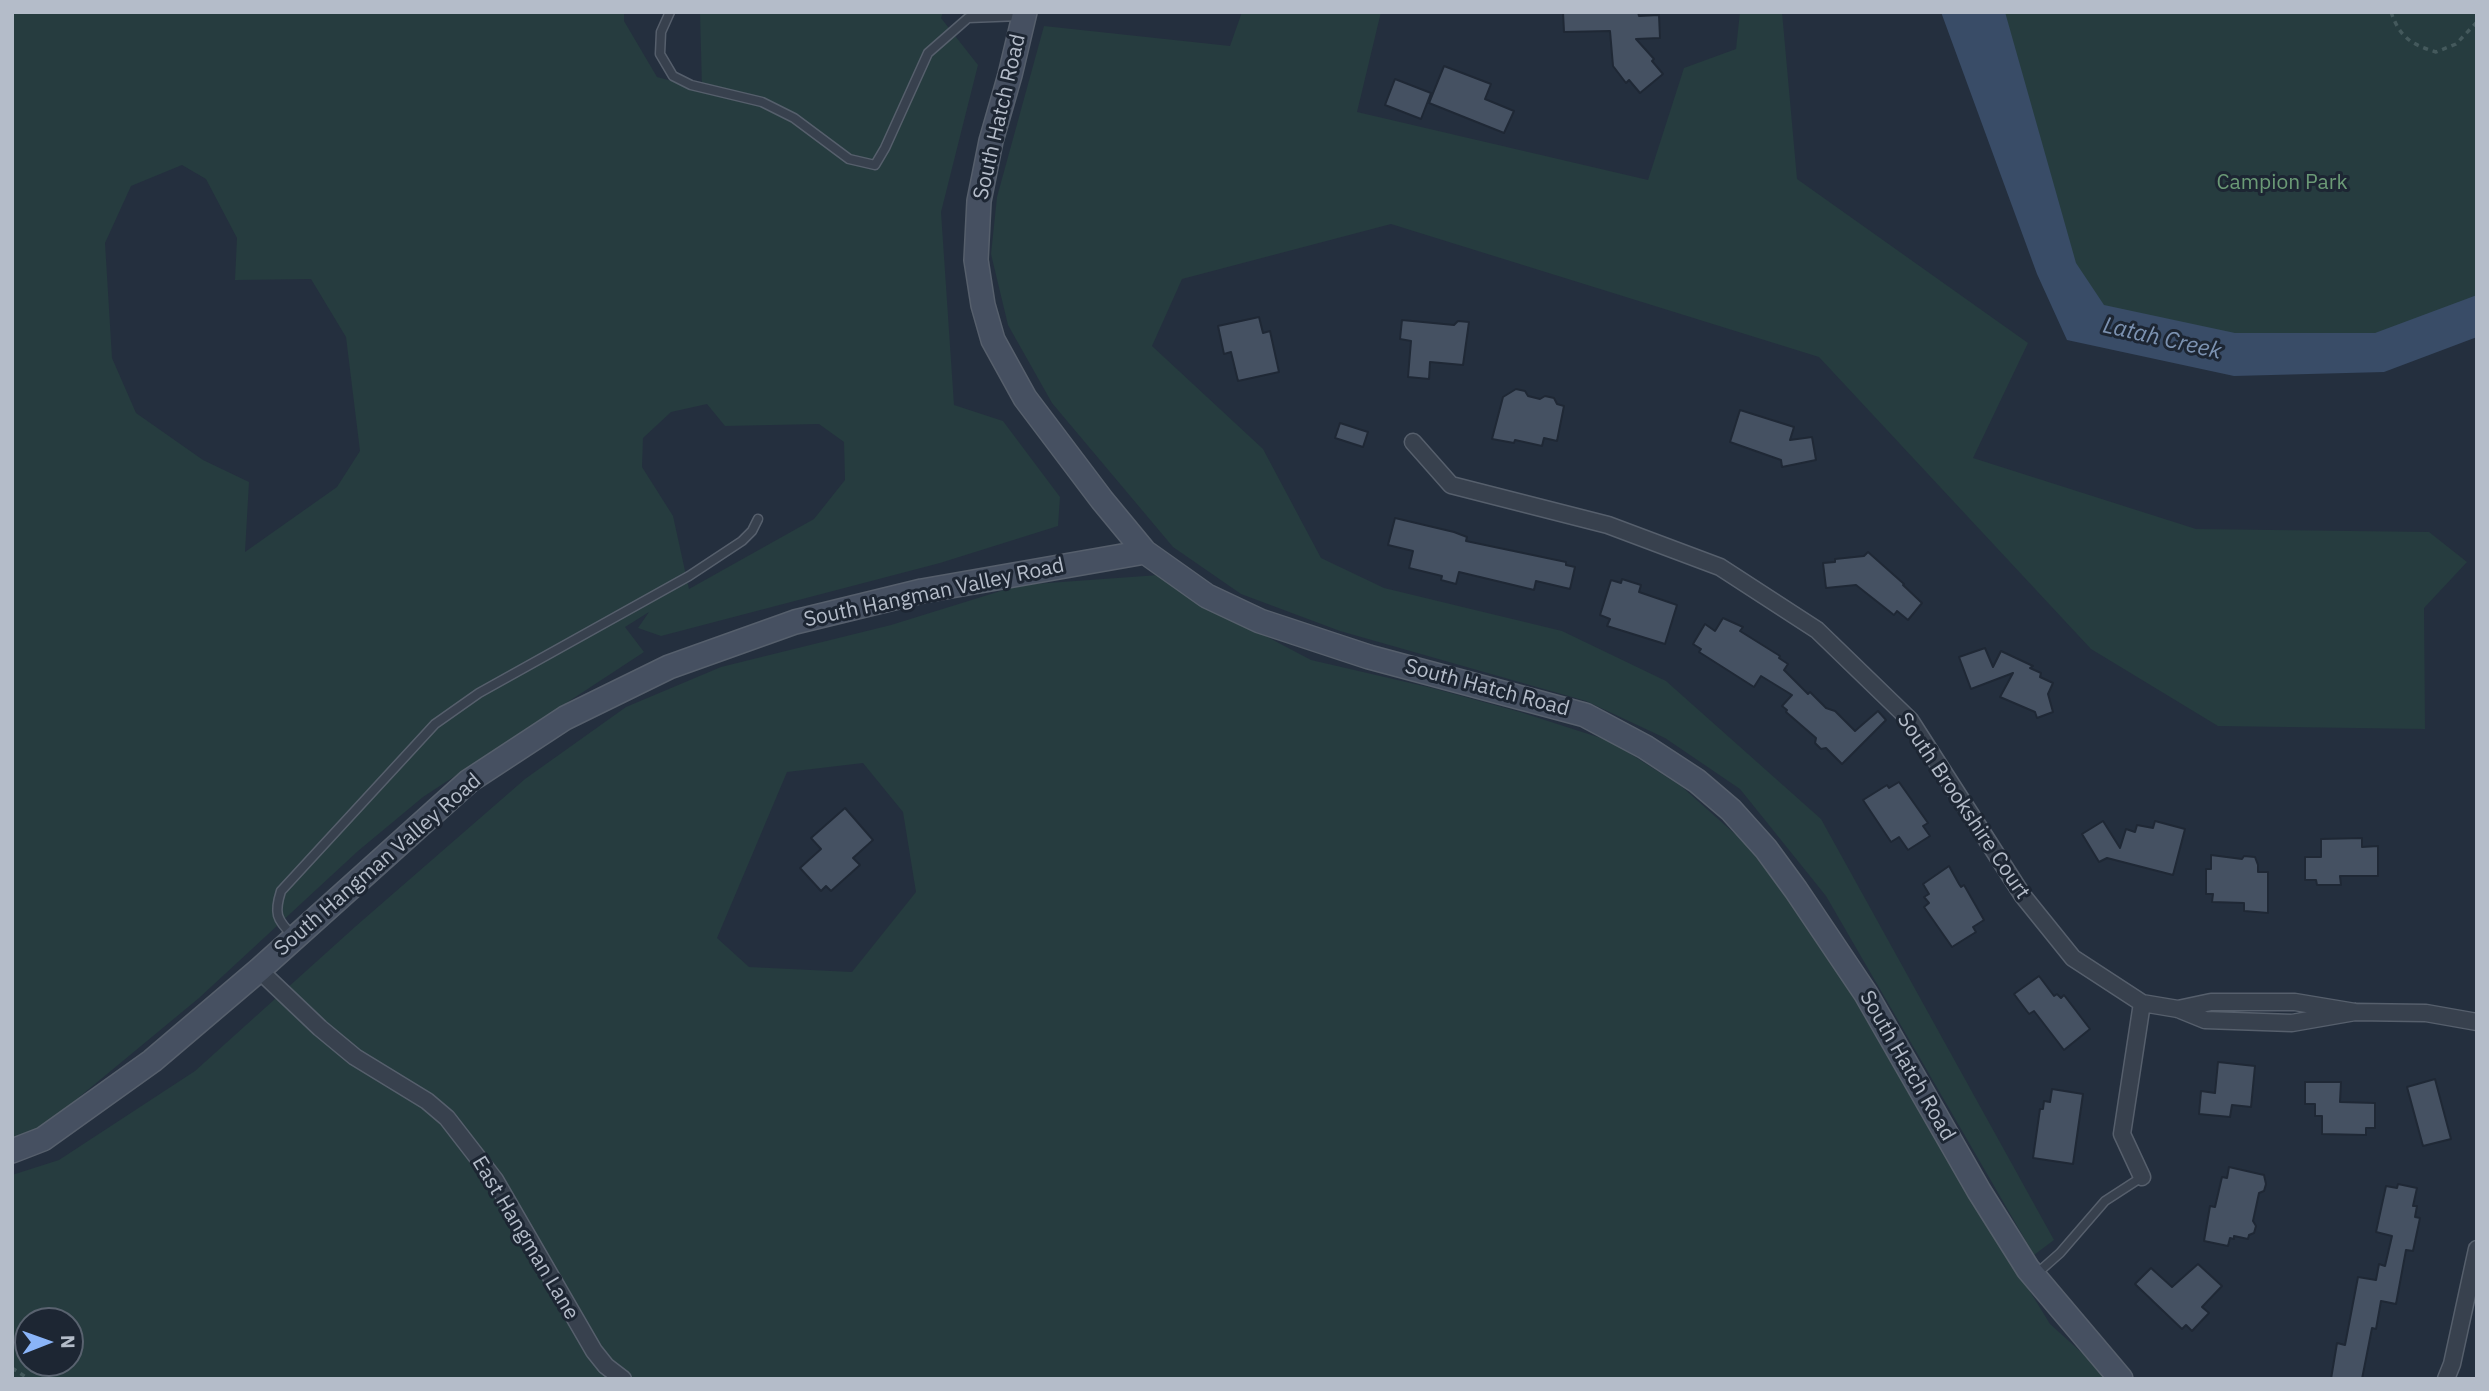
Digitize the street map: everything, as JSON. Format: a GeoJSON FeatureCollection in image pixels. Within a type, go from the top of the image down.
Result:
{"type":"FeatureCollection","features":[{"type":"Feature","properties":{"kind":"main road","name":"South Hatch Road"},"geometry":{"type":"LineString","coordinates":[[1024,14],[991,141],[979,201],[976,260],[983,304],[993,340],[1025,398],[1102,500],[1145,552],[1207,596],[1259,621],[1369,657],[1585,715],[1645,747],[1697,781],[1731,810],[1766,849],[1866,994],[1979,1191],[2034,1276],[2121,1379]]}},
{"type":"Feature","properties":{"kind":"main road","name":"South Hangman Valley Road"},"geometry":{"type":"LineString","coordinates":[[12,1151],[43,1139],[152,1062],[259,970],[469,781],[565,718],[669,667],[795,622],[922,591],[1145,552]]}},
{"type":"Feature","properties":{"kind":"street","name":"South Brookshire Court"},"geometry":{"type":"LineString","coordinates":[[1413,442],[1451,485],[1608,525],[1720,567],[1817,630],[1910,720],[2023,896],[2073,958],[2142,1003],[2178,1009],[2211,1002],[2295,1002],[2355,1012],[2426,1013],[2477,1022]]}},
{"type":"Feature","properties":{"kind":"street","name":"East Hangman Lane"},"geometry":{"type":"LineString","coordinates":[[259,970],[355,1057],[427,1101],[447,1118],[495,1180],[594,1351],[606,1366],[623,1379]]}},
{"type":"Feature","properties":{"kind":"street"},"geometry":{"type":"LineString","coordinates":[[2142,1003],[2122,1134],[2142,1177]]}},
{"type":"Feature","properties":{"kind":"street"},"geometry":{"type":"LineString","coordinates":[[2450,1374],[2477,1249]]}},
{"type":"Feature","properties":{"kind":"lane"},"geometry":{"type":"LineString","coordinates":[[670,12],[661,32],[660,54],[673,76],[691,85],[762,102],[794,118],[849,159],[875,165],[928,53],[968,18],[1024,14]]}},
{"type":"Feature","properties":{"kind":"lane"},"geometry":{"type":"LineString","coordinates":[[295,938],[279,923],[276,906],[281,891],[435,724],[479,693],[708,564],[742,541],[752,531],[758,519]]}},
{"type":"Feature","properties":{"kind":"lane"},"geometry":{"type":"LineString","coordinates":[[2034,1276],[2060,1252],[2105,1200],[2142,1177]]}},
{"type":"Feature","properties":{"kind":"path"},"geometry":{"type":"LineString","coordinates":[[2391,12],[2397,30],[2415,46],[2436,52],[2456,44],[2477,22]]}},
{"type":"Feature","properties":{"kind":"path"},"geometry":{"type":"LineString","coordinates":[[12,1368],[29,1379]]}},
{"type":"Feature","properties":{"kind":"green space"},"geometry":{"type":"Polygon","coordinates":[[[12,12],[624,12],[624,21],[657,77],[702,89],[700,12],[943,12],[941,18],[978,65],[941,212],[954,405],[1003,421],[1060,497],[1058,526],[940,563],[661,636],[638,628],[649,612],[625,627],[644,652],[423,797],[358,851],[199,998],[43,1127],[12,1140],[12,12]],[[182,165],[131,186],[105,243],[112,358],[136,413],[203,460],[249,482],[245,552],[337,487],[360,451],[346,337],[311,279],[235,280],[237,238],[206,179],[182,165]],[[707,404],[671,412],[643,438],[642,467],[673,516],[689,589],[814,519],[845,480],[844,442],[819,424],[725,426],[707,404]]]}},
{"type":"Feature","properties":{"kind":"green space"},"geometry":{"type":"Polygon","coordinates":[[[1242,12],[1381,12],[1357,112],[1648,180],[1684,68],[1736,49],[1740,12],[1782,12],[1797,179],[2028,343],[1973,458],[2196,529],[2429,532],[2467,562],[2424,608],[2425,729],[2218,726],[2091,649],[1819,357],[1391,224],[1182,279],[1152,346],[1263,449],[1321,558],[1384,588],[1562,631],[1666,681],[1821,819],[2054,1240],[2034,1255],[1826,896],[1740,789],[1665,738],[1586,701],[1340,631],[1241,594],[1173,547],[1052,403],[1008,325],[991,254],[997,197],[1044,26],[1230,46],[1242,12]]]}},
{"type":"Feature","properties":{"kind":"green space","name":"Campion Park"},"geometry":{"type":"Polygon","coordinates":[[[1971,12],[2477,12],[2477,317],[2378,353],[2091,323],[1971,12]]]}},
{"type":"Feature","properties":{"kind":"green space"},"geometry":{"type":"Polygon","coordinates":[[[1159,575],[1311,660],[1432,688],[1520,712],[1610,741],[1681,786],[1744,842],[1819,938],[1913,1101],[2050,1324],[2111,1379],[12,1379],[12,1175],[59,1160],[195,1071],[525,779],[626,707],[721,667],[891,625],[1020,585],[1159,575]],[[863,763],[787,772],[717,938],[749,967],[852,972],[916,892],[903,812],[863,763]]]}},
{"type":"Feature","properties":{"kind":"water","name":"Latah Creek"},"geometry":{"type":"Polygon","coordinates":[[[1941,12],[2005,12],[2076,263],[2104,305],[2235,333],[2375,333],[2477,295],[2477,337],[2384,372],[2234,376],[2067,340],[2037,274],[1941,12]]]}},
{"type":"Feature","properties":{"kind":"building"},"geometry":{"type":"Polygon","coordinates":[[[1563,12],[1638,12],[1639,16],[1659,15],[1660,38],[1636,39],[1663,74],[1640,93],[1629,80],[1626,83],[1613,66],[1610,31],[1564,32],[1563,12]]]}},
{"type":"Feature","properties":{"kind":"building"},"geometry":{"type":"Polygon","coordinates":[[[1444,66],[1491,84],[1485,99],[1514,111],[1504,133],[1429,103],[1444,66]]]}},
{"type":"Feature","properties":{"kind":"building"},"geometry":{"type":"Polygon","coordinates":[[[1395,79],[1431,93],[1421,119],[1385,105],[1395,79]]]}},
{"type":"Feature","properties":{"kind":"building"},"geometry":{"type":"Polygon","coordinates":[[[1259,317],[1263,333],[1270,331],[1279,372],[1238,381],[1231,352],[1224,354],[1218,326],[1259,317]]]}},
{"type":"Feature","properties":{"kind":"building"},"geometry":{"type":"Polygon","coordinates":[[[1402,320],[1454,325],[1458,321],[1469,322],[1463,365],[1430,362],[1429,379],[1408,377],[1411,341],[1400,339],[1402,320]]]}},
{"type":"Feature","properties":{"kind":"building"},"geometry":{"type":"Polygon","coordinates":[[[1516,389],[1540,399],[1545,396],[1554,398],[1557,404],[1564,406],[1557,441],[1544,438],[1542,446],[1515,440],[1514,443],[1492,439],[1503,397],[1516,389]]]}},
{"type":"Feature","properties":{"kind":"building"},"geometry":{"type":"Polygon","coordinates":[[[1740,410],[1794,427],[1790,440],[1812,437],[1816,460],[1782,467],[1781,460],[1730,442],[1740,410]]]}},
{"type":"Feature","properties":{"kind":"building"},"geometry":{"type":"Polygon","coordinates":[[[1340,423],[1368,432],[1363,447],[1335,438],[1340,423]]]}},
{"type":"Feature","properties":{"kind":"building"},"geometry":{"type":"Polygon","coordinates":[[[1395,518],[1454,532],[1467,537],[1466,541],[1566,562],[1566,565],[1575,567],[1570,589],[1536,581],[1534,590],[1459,572],[1456,584],[1441,580],[1442,576],[1409,568],[1413,551],[1388,545],[1395,518]]]}},
{"type":"Feature","properties":{"kind":"building"},"geometry":{"type":"Polygon","coordinates":[[[1868,552],[1922,603],[1908,620],[1897,611],[1894,615],[1856,585],[1826,588],[1823,563],[1864,556],[1868,552]]]}},
{"type":"Feature","properties":{"kind":"building"},"geometry":{"type":"Polygon","coordinates":[[[1622,579],[1641,585],[1639,592],[1677,605],[1665,644],[1607,626],[1610,619],[1600,615],[1611,580],[1621,583],[1622,579]]]}},
{"type":"Feature","properties":{"kind":"building"},"geometry":{"type":"Polygon","coordinates":[[[1723,618],[1743,627],[1740,631],[1780,656],[1779,658],[1788,664],[1784,670],[1808,694],[1810,692],[1826,708],[1835,711],[1855,731],[1878,711],[1886,720],[1842,764],[1826,748],[1821,749],[1815,743],[1816,738],[1786,712],[1782,706],[1792,695],[1761,676],[1754,687],[1699,652],[1701,649],[1693,644],[1705,624],[1715,631],[1723,618]]]}},
{"type":"Feature","properties":{"kind":"building"},"geometry":{"type":"Polygon","coordinates":[[[1985,648],[1993,667],[2001,651],[2033,666],[2030,668],[2041,673],[2040,677],[2053,683],[2048,694],[2053,712],[2037,718],[2035,712],[2000,697],[2013,673],[1971,689],[1959,657],[1985,648]]]}},
{"type":"Feature","properties":{"kind":"building"},"geometry":{"type":"Polygon","coordinates":[[[1899,782],[1928,823],[1923,826],[1930,836],[1908,850],[1899,837],[1891,842],[1863,800],[1887,785],[1889,788],[1899,782]]]}},
{"type":"Feature","properties":{"kind":"building"},"geometry":{"type":"Polygon","coordinates":[[[845,808],[873,840],[853,858],[860,865],[831,891],[826,886],[821,891],[800,868],[821,849],[811,838],[845,808]]]}},
{"type":"Feature","properties":{"kind":"building"},"geometry":{"type":"Polygon","coordinates":[[[2103,821],[2120,848],[2126,829],[2135,832],[2137,825],[2153,828],[2155,821],[2185,829],[2173,875],[2107,858],[2099,862],[2082,834],[2103,821]]]}},
{"type":"Feature","properties":{"kind":"building"},"geometry":{"type":"Polygon","coordinates":[[[2362,838],[2362,847],[2378,846],[2378,876],[2340,876],[2341,885],[2317,885],[2316,880],[2305,880],[2305,857],[2321,857],[2321,839],[2362,838]]]}},
{"type":"Feature","properties":{"kind":"building"},"geometry":{"type":"Polygon","coordinates":[[[2211,855],[2242,859],[2244,856],[2255,857],[2258,872],[2268,872],[2268,913],[2244,911],[2244,903],[2212,902],[2213,894],[2206,894],[2206,869],[2211,869],[2211,855]]]}},
{"type":"Feature","properties":{"kind":"building"},"geometry":{"type":"Polygon","coordinates":[[[1949,866],[1961,887],[1964,885],[1984,920],[1973,927],[1976,932],[1952,947],[1924,907],[1929,903],[1924,897],[1929,894],[1923,884],[1949,866]]]}},
{"type":"Feature","properties":{"kind":"building"},"geometry":{"type":"Polygon","coordinates":[[[2039,976],[2054,996],[2057,994],[2061,998],[2064,995],[2090,1029],[2064,1050],[2034,1011],[2029,1014],[2014,994],[2039,976]]]}},
{"type":"Feature","properties":{"kind":"building"},"geometry":{"type":"Polygon","coordinates":[[[2218,1062],[2255,1066],[2251,1107],[2232,1105],[2230,1117],[2199,1114],[2201,1091],[2215,1093],[2218,1062]]]}},
{"type":"Feature","properties":{"kind":"building"},"geometry":{"type":"Polygon","coordinates":[[[2435,1079],[2451,1139],[2423,1146],[2407,1087],[2435,1079]]]}},
{"type":"Feature","properties":{"kind":"building"},"geometry":{"type":"Polygon","coordinates":[[[2305,1082],[2341,1082],[2340,1102],[2375,1103],[2375,1128],[2366,1128],[2366,1135],[2322,1134],[2322,1116],[2315,1116],[2315,1104],[2305,1104],[2305,1082]]]}},
{"type":"Feature","properties":{"kind":"building"},"geometry":{"type":"Polygon","coordinates":[[[2052,1089],[2083,1094],[2073,1164],[2033,1158],[2040,1109],[2043,1109],[2044,1101],[2050,1102],[2052,1089]]]}},
{"type":"Feature","properties":{"kind":"building"},"geometry":{"type":"Polygon","coordinates":[[[2229,1167],[2264,1175],[2266,1184],[2264,1191],[2259,1193],[2253,1221],[2256,1226],[2254,1233],[2249,1235],[2248,1239],[2234,1236],[2234,1239],[2230,1238],[2228,1246],[2204,1241],[2210,1206],[2215,1207],[2222,1177],[2227,1178],[2229,1167]]]}},
{"type":"Feature","properties":{"kind":"building"},"geometry":{"type":"Polygon","coordinates":[[[2398,1184],[2417,1188],[2413,1206],[2417,1206],[2415,1217],[2420,1218],[2413,1251],[2406,1250],[2396,1304],[2381,1301],[2376,1329],[2372,1328],[2362,1379],[2331,1379],[2337,1343],[2345,1345],[2358,1277],[2376,1280],[2379,1264],[2385,1266],[2392,1236],[2376,1232],[2386,1186],[2397,1188],[2398,1184]]]}},
{"type":"Feature","properties":{"kind":"building"},"geometry":{"type":"Polygon","coordinates":[[[2198,1264],[2222,1286],[2202,1307],[2209,1313],[2192,1331],[2186,1325],[2182,1329],[2135,1284],[2151,1268],[2172,1287],[2198,1264]]]}}]}
